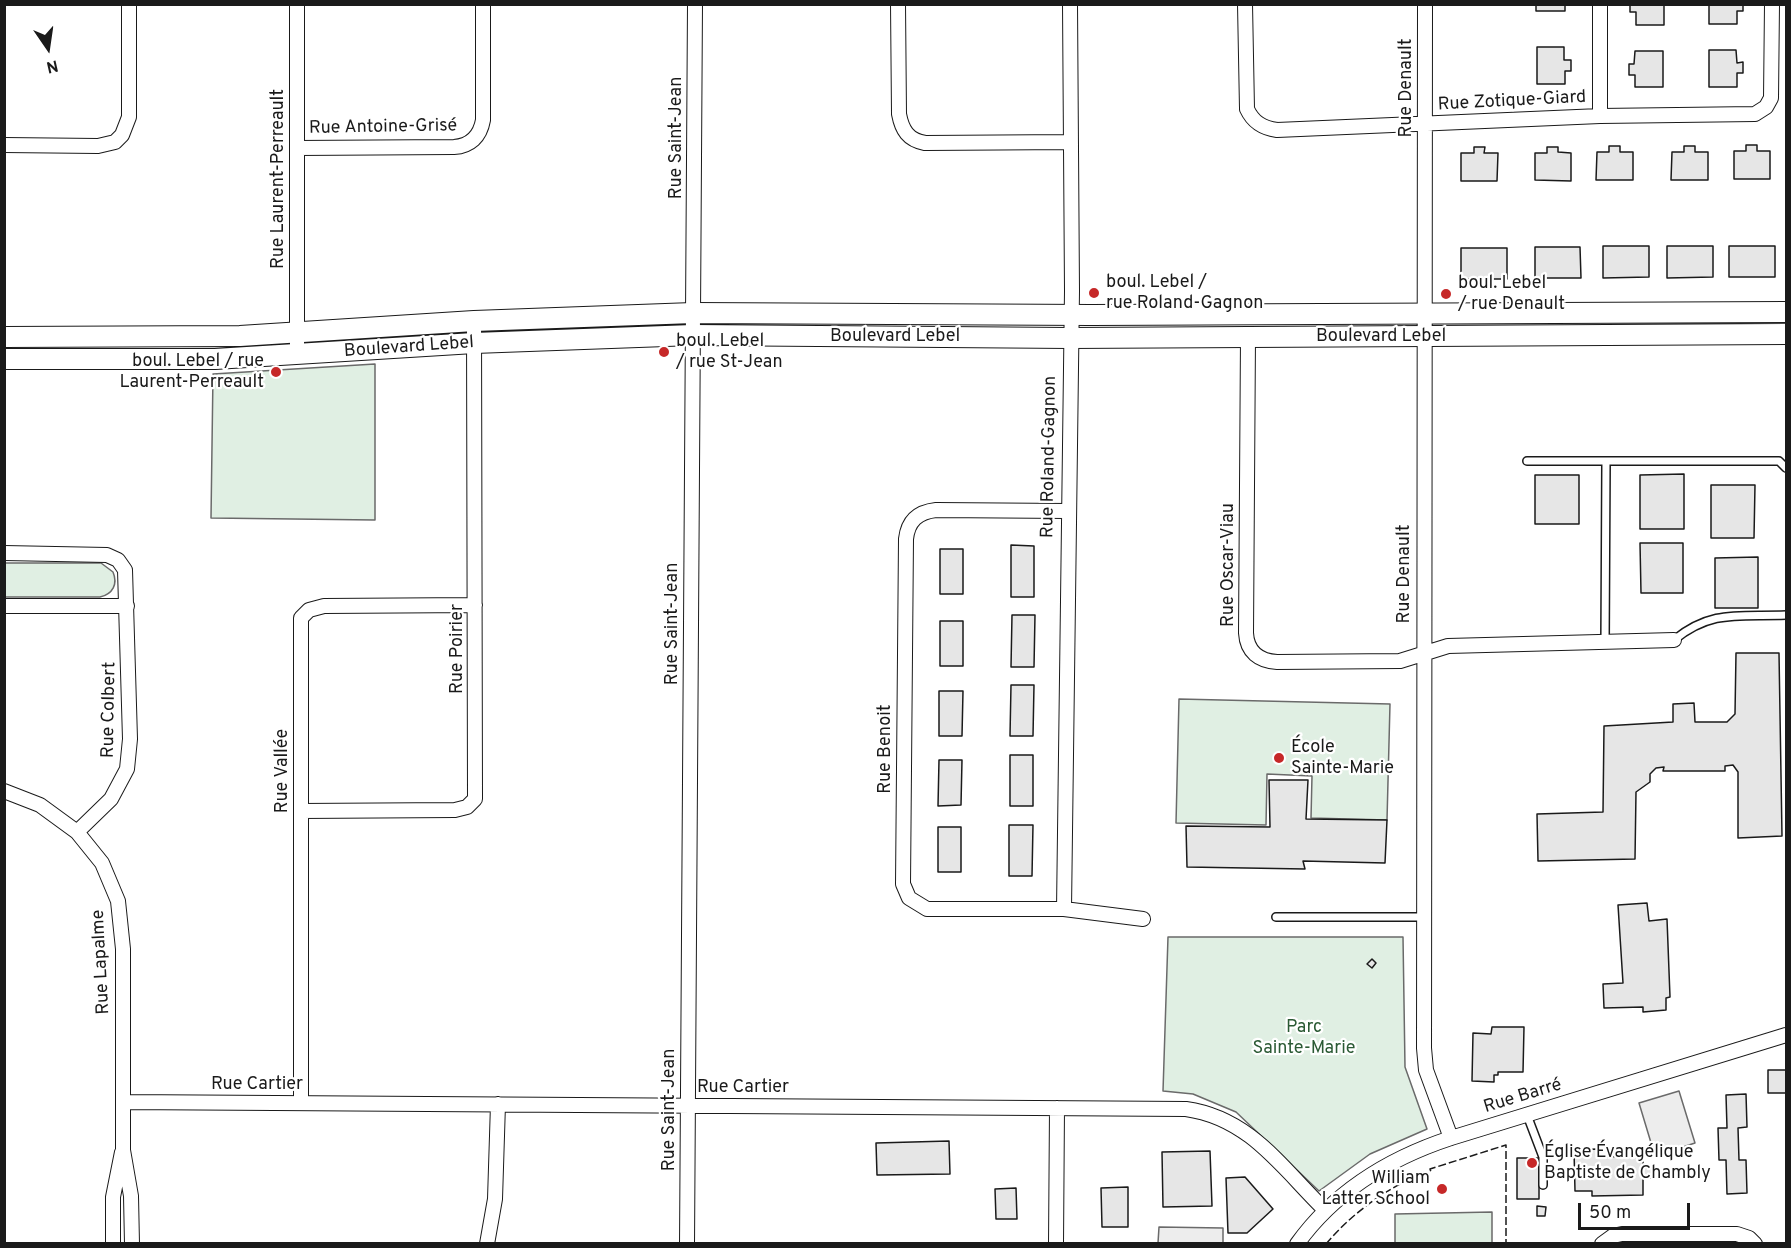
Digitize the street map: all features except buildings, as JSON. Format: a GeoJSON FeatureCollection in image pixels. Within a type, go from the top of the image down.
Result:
{"type":"FeatureCollection","features":[{"type":"Feature","properties":{"kind":"street"},"geometry":{"type":"LineString","coordinates":[[4,145],[98,146],[115,142],[122,135],[129,117],[129,4]]}},
{"type":"Feature","properties":{"kind":"street","name":"Rue Laurent-Perreault"},"geometry":{"type":"LineString","coordinates":[[297,4],[297,355]]}},
{"type":"Feature","properties":{"kind":"street","name":"Rue Antoine-Grisé"},"geometry":{"type":"LineString","coordinates":[[297,148],[454,147],[468,144],[479,133],[483,120],[483,4]]}},
{"type":"Feature","properties":{"kind":"street","name":"Rue Saint-Jean"},"geometry":{"type":"LineString","coordinates":[[687,1244],[695,4]]}},
{"type":"Feature","properties":{"kind":"street"},"geometry":{"type":"LineString","coordinates":[[898,4],[899,114],[903,129],[912,139],[925,143],[1071,142]]}},
{"type":"Feature","properties":{"kind":"street","name":"Rue Roland-Gagnon"},"geometry":{"type":"LineString","coordinates":[[1064,909],[1071,315],[1070,4]]}},
{"type":"Feature","properties":{"kind":"street","name":"Rue Zotique-Giard"},"geometry":{"type":"LineString","coordinates":[[1245,4],[1246,99],[1251,118],[1258,124],[1277,130],[1600,116],[1748,115],[1762,111],[1771,98],[1772,4]]}},
{"type":"Feature","properties":{"kind":"street","name":"Rue Denault"},"geometry":{"type":"LineString","coordinates":[[1425,4],[1424,1060],[1451,1138]]}},
{"type":"Feature","properties":{"kind":"street","name":"Rue Zotique-Giard"},"geometry":{"type":"LineString","coordinates":[[1600,4],[1600,116]]}},
{"type":"Feature","properties":{"kind":"street","name":"Boulevard Lebel"},"geometry":{"type":"LineString","coordinates":[[4,337],[196,337],[297,333],[474,321],[693,313],[1071,315],[1786,312]]}},
{"type":"Feature","properties":{"kind":"street","name":"Rue Poirier"},"geometry":{"type":"LineString","coordinates":[[301,812],[454,810],[467,807],[473,802],[477,788],[474,321]]}},
{"type":"Feature","properties":{"kind":"street","name":"Boulevard Lebel"},"geometry":{"type":"LineString","coordinates":[[4,359],[215,359],[474,344],[693,335],[1070,338],[1786,334]]}},
{"type":"Feature","properties":{"kind":"street","name":"Rue Oscar-Viau"},"geometry":{"type":"LineString","coordinates":[[1248,337],[1246,633],[1249,646],[1260,658],[1277,662],[1400,661],[1448,646],[1605,644],[1674,640]]}},
{"type":"Feature","properties":{"kind":"street","name":"Rue Benoit"},"geometry":{"type":"LineString","coordinates":[[1067,511],[936,510],[920,514],[910,524],[906,539],[904,890],[909,898],[922,908],[1064,909],[1143,919]]}},
{"type":"Feature","properties":{"kind":"street","name":"Rue Colbert"},"geometry":{"type":"LineString","coordinates":[[4,553],[113,556],[125,570],[128,606],[130,740],[127,769],[111,798],[77,832]]}},
{"type":"Feature","properties":{"kind":"street","name":"Rue Vallée"},"geometry":{"type":"LineString","coordinates":[[301,1103],[299,626],[302,615],[312,608],[324,606],[476,605]]}},
{"type":"Feature","properties":{"kind":"street"},"geometry":{"type":"LineString","coordinates":[[4,606],[128,606]]}},
{"type":"Feature","properties":{"kind":"street","name":"Rue Lapalme"},"geometry":{"type":"LineString","coordinates":[[4,791],[40,805],[77,832],[107,873],[119,908],[123,949],[123,1150],[131,1196],[132,1244]]}},
{"type":"Feature","properties":{"kind":"street","name":"Rue Barré"},"geometry":{"type":"LineString","coordinates":[[1296,1244],[1325,1210],[1383,1167],[1407,1154],[1451,1138],[1786,1035]]}},
{"type":"Feature","properties":{"kind":"street","name":"Rue Cartier"},"geometry":{"type":"LineString","coordinates":[[123,1102],[1186,1109],[1223,1118],[1255,1140],[1325,1210]]}},
{"type":"Feature","properties":{"kind":"street"},"geometry":{"type":"LineString","coordinates":[[487,1244],[495,1199],[498,1104]]}},
{"type":"Feature","properties":{"kind":"street"},"geometry":{"type":"LineString","coordinates":[[1056,1244],[1057,1108]]}},
{"type":"Feature","properties":{"kind":"street","name":"Rue Lapalme"},"geometry":{"type":"LineString","coordinates":[[113,1244],[113,1197],[123,1150]]}},
{"type":"Feature","properties":{"kind":"street"},"geometry":{"type":"LineString","coordinates":[[1602,1244],[1613,1236],[1622,1234],[1737,1234],[1749,1238],[1755,1244]]}},
{"type":"Feature","properties":{"kind":"lane"},"geometry":{"type":"LineString","coordinates":[[1527,461],[1779,460],[1786,468]]}},
{"type":"Feature","properties":{"kind":"lane"},"geometry":{"type":"LineString","coordinates":[[1605,644],[1606,461]]}},
{"type":"Feature","properties":{"kind":"lane"},"geometry":{"type":"LineString","coordinates":[[1674,640],[1692,626],[1711,618],[1786,615]]}},
{"type":"Feature","properties":{"kind":"lane"},"geometry":{"type":"LineString","coordinates":[[1276,917],[1424,917]]}},
{"type":"Feature","properties":{"kind":"lane"},"geometry":{"type":"LineString","coordinates":[[1527,1115],[1543,1156],[1543,1185]]}},
{"type":"Feature","properties":{"kind":"green space"},"geometry":{"type":"Polygon","coordinates":[[[375,364],[375,520],[211,518],[213,374],[375,364]]]}},
{"type":"Feature","properties":{"kind":"green space"},"geometry":{"type":"Polygon","coordinates":[[[5,563],[101,563],[113,572],[115,584],[108,594],[100,597],[5,597],[5,563]]]}},
{"type":"Feature","properties":{"kind":"green space"},"geometry":{"type":"Polygon","coordinates":[[[1179,699],[1390,704],[1387,820],[1311,818],[1312,776],[1267,774],[1266,825],[1176,823],[1179,699]]]}},
{"type":"Feature","properties":{"kind":"green space","name":"Parc Sainte-Marie"},"geometry":{"type":"Polygon","coordinates":[[[1168,937],[1403,937],[1405,1067],[1427,1129],[1370,1154],[1319,1191],[1236,1112],[1193,1094],[1163,1091],[1168,937]]]}},
{"type":"Feature","properties":{"kind":"green space"},"geometry":{"type":"Polygon","coordinates":[[[1492,1212],[1492,1243],[1395,1243],[1395,1214],[1492,1212]]]}},
{"type":"Feature","properties":{"kind":"shaded area"},"geometry":{"type":"Polygon","coordinates":[[[1679,1091],[1695,1143],[1655,1156],[1639,1103],[1679,1091]]]}},
{"type":"Feature","properties":{"kind":"shaded area"},"geometry":{"type":"Polygon","coordinates":[[[1159,1227],[1223,1228],[1223,1243],[1158,1243],[1159,1227]]]}},
{"type":"Feature","properties":{"kind":"fence"},"geometry":{"type":"LineString","coordinates":[[1326,1244],[1371,1202],[1397,1186],[1425,1172],[1426,1174],[1431,1172],[1430,1169],[1506,1145],[1506,1244]]}},
{"type":"Feature","properties":{"kind":"place","name":"boul. Lebel / rue Roland-Gagnon"},"geometry":{"type":"Point","coordinates":[1094,293]}},
{"type":"Feature","properties":{"kind":"place","name":"boul. Lebel / rue Denault"},"geometry":{"type":"Point","coordinates":[1446,294]}},
{"type":"Feature","properties":{"kind":"place","name":"boul. Lebel / rue St-Jean"},"geometry":{"type":"Point","coordinates":[664,352]}},
{"type":"Feature","properties":{"kind":"place","name":"boul. Lebel / rue Laurent-Perreault"},"geometry":{"type":"Point","coordinates":[276,372]}},
{"type":"Feature","properties":{"kind":"place","name":"École Sainte-Marie"},"geometry":{"type":"Point","coordinates":[1279,758]}},
{"type":"Feature","properties":{"kind":"place","name":"Église Évangélique Baptiste de Chambly"},"geometry":{"type":"Point","coordinates":[1532,1163]}},
{"type":"Feature","properties":{"kind":"place","name":"William Latter School"},"geometry":{"type":"Point","coordinates":[1442,1189]}}]}
